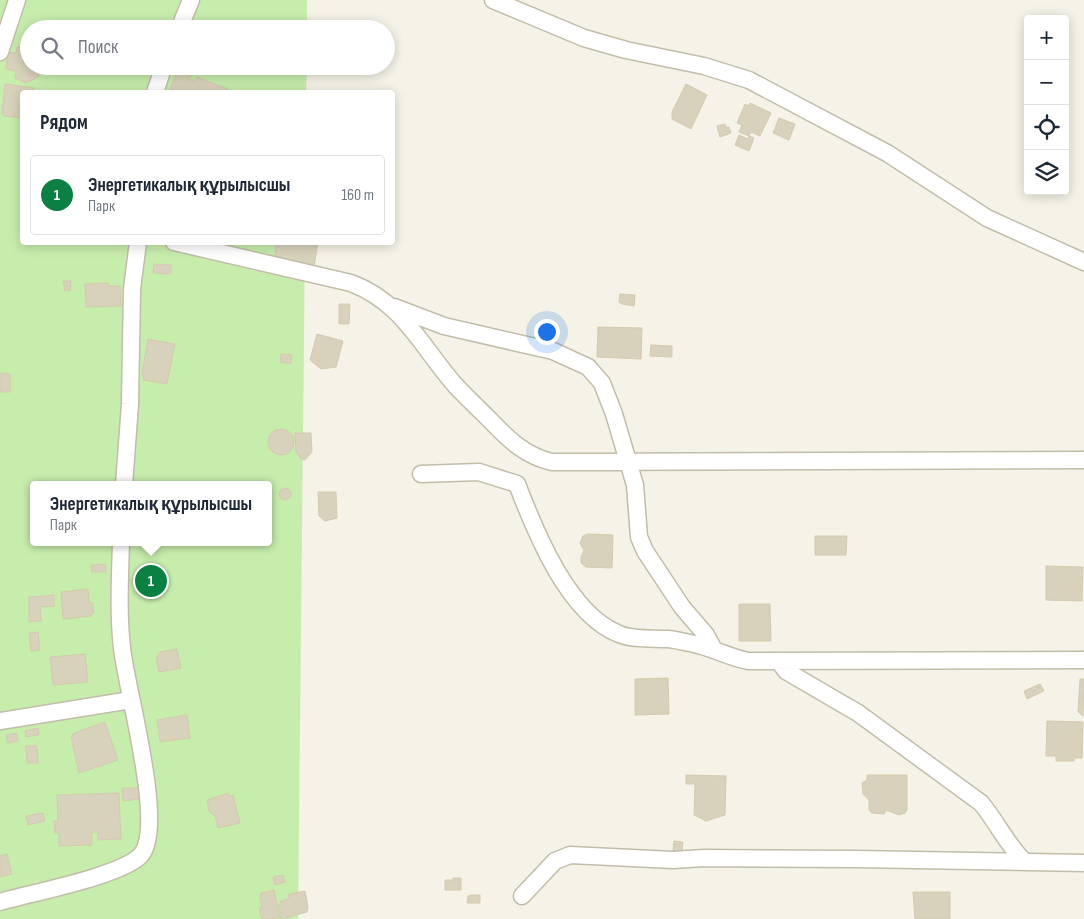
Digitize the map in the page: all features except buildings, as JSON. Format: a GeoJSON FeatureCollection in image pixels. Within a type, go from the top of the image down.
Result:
{"type":"FeatureCollection","features":[{"type":"Feature","properties":{"kind":"street"},"geometry":{"type":"LineString","coordinates":[[0,52],[17,0]]}},
{"type":"Feature","properties":{"kind":"street"},"geometry":{"type":"LineString","coordinates":[[183,20],[191,0]]}},
{"type":"Feature","properties":{"kind":"street"},"geometry":{"type":"LineString","coordinates":[[493,0],[592,40],[664,60],[704,66],[749,80],[887,153],[987,218],[1084,262]]}},
{"type":"Feature","properties":{"kind":"street"},"geometry":{"type":"LineString","coordinates":[[156,90],[161,75]]}},
{"type":"Feature","properties":{"kind":"street"},"geometry":{"type":"LineString","coordinates":[[124,481],[130,404],[132,289],[138,245]]}},
{"type":"Feature","properties":{"kind":"street"},"geometry":{"type":"LineString","coordinates":[[187,245],[351,283],[367,289],[389,305],[410,326],[455,384],[510,441],[536,458],[552,462],[628,460],[1084,460]]}},
{"type":"Feature","properties":{"kind":"street"},"geometry":{"type":"LineString","coordinates":[[389,305],[444,326],[553,351],[588,367],[602,383],[628,460],[635,485],[639,537],[645,551],[712,648]]}},
{"type":"Feature","properties":{"kind":"street"},"geometry":{"type":"LineString","coordinates":[[421,474],[480,472],[516,484],[533,527],[554,567],[584,610],[600,625],[620,635],[671,639],[712,648],[727,657],[748,661],[780,663],[1084,660]]}},
{"type":"Feature","properties":{"kind":"street"},"geometry":{"type":"LineString","coordinates":[[0,902],[119,869],[142,855],[148,844],[145,771],[122,650],[119,604],[121,546]]}},
{"type":"Feature","properties":{"kind":"street"},"geometry":{"type":"LineString","coordinates":[[780,663],[786,671],[858,713],[981,803],[997,822],[1010,848],[1024,862]]}},
{"type":"Feature","properties":{"kind":"street"},"geometry":{"type":"LineString","coordinates":[[0,721],[131,700]]}},
{"type":"Feature","properties":{"kind":"street"},"geometry":{"type":"LineString","coordinates":[[522,896],[555,861],[570,855],[673,860],[704,858],[846,859],[1084,863]]}},
{"type":"Feature","properties":{"kind":"green space"},"geometry":{"type":"Polygon","coordinates":[[[0,0],[307,0],[307,20],[20,20],[20,75],[307,75],[306,90],[20,90],[20,245],[305,245],[298,919],[0,919],[0,0]]]}},
{"type":"Feature","properties":{"kind":"place","name":"Энергетикалық құрылысшы"},"geometry":{"type":"Point","coordinates":[151,581]}}]}
